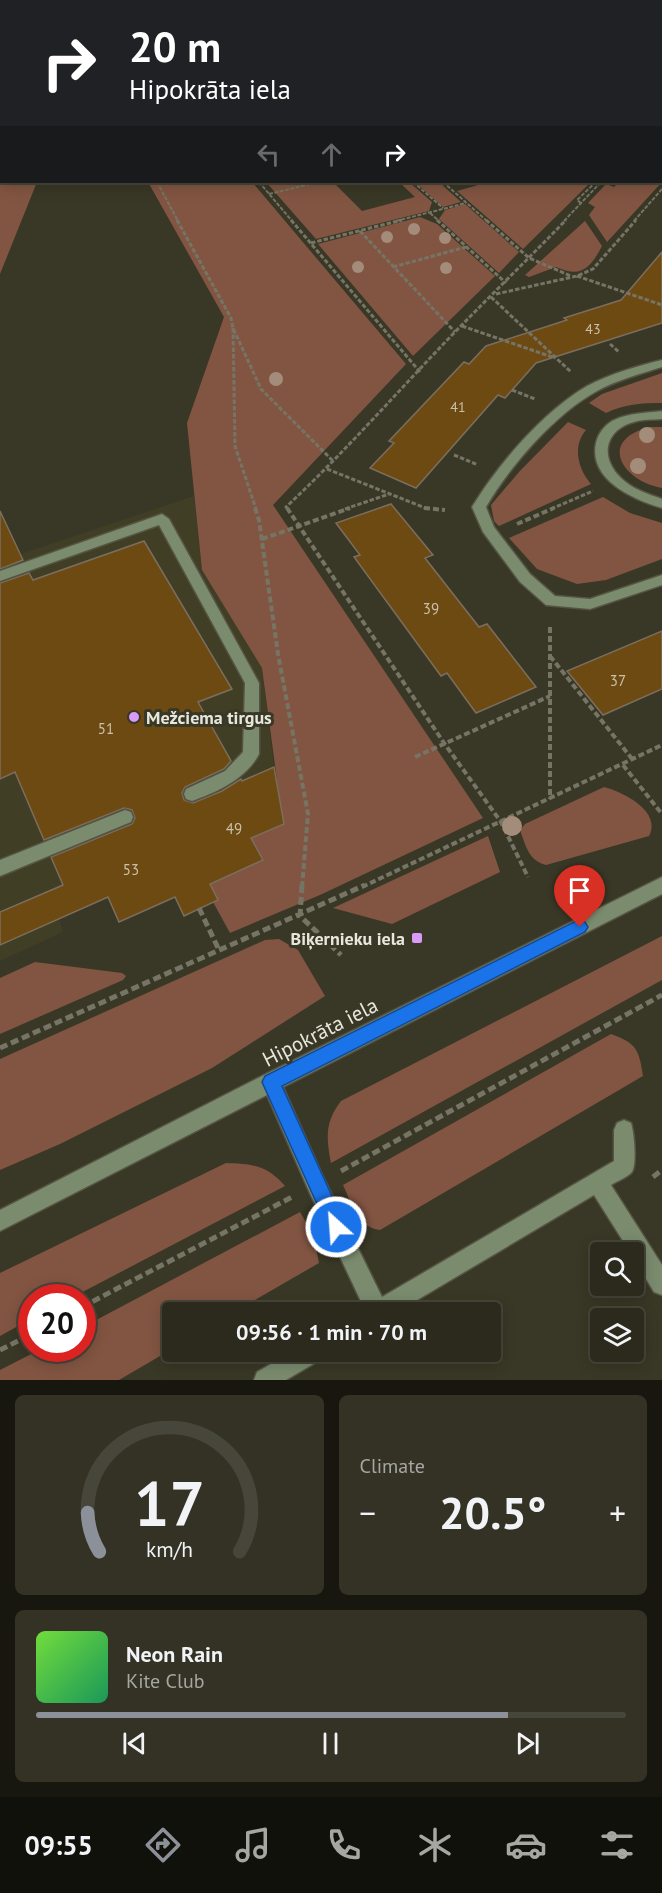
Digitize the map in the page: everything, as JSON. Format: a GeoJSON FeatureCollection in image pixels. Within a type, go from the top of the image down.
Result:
{"type":"FeatureCollection","features":[{"type":"Feature","properties":{"kind":"street"},"geometry":{"type":"LineString","coordinates":[[662,363],[592,388],[563,408],[488,490],[479,507],[493,535],[525,578],[551,601],[590,604],[662,580]]}},
{"type":"Feature","properties":{"kind":"street"},"geometry":{"type":"LineString","coordinates":[[662,415],[636,417],[622,421],[604,437],[600,447],[600,458],[604,469],[614,481],[628,492],[662,504]]}},
{"type":"Feature","properties":{"kind":"street"},"geometry":{"type":"LineString","coordinates":[[0,576],[162,519],[252,683],[251,754],[231,776],[192,794]]}},
{"type":"Feature","properties":{"kind":"street"},"geometry":{"type":"LineString","coordinates":[[0,868],[125,817]]}},
{"type":"Feature","properties":{"kind":"street","name":"Hipokrāta iela"},"geometry":{"type":"LineString","coordinates":[[0,1221],[662,885]]}},
{"type":"Feature","properties":{"kind":"street"},"geometry":{"type":"LineString","coordinates":[[271,1082],[372,1302]]}},
{"type":"Feature","properties":{"kind":"street"},"geometry":{"type":"LineString","coordinates":[[394,1302],[624,1166],[624,1130]]}},
{"type":"Feature","properties":{"kind":"street"},"geometry":{"type":"LineString","coordinates":[[597,1181],[662,1284]]}},
{"type":"Feature","properties":{"kind":"street"},"geometry":{"type":"LineString","coordinates":[[265,1380],[295,1362]]}},
{"type":"Feature","properties":{"kind":"path"},"geometry":{"type":"LineString","coordinates":[[158,183],[231,318],[233,328],[235,446],[259,520],[278,654],[308,814],[300,916]]}},
{"type":"Feature","properties":{"kind":"path"},"geometry":{"type":"LineString","coordinates":[[260,183],[420,372]]}},
{"type":"Feature","properties":{"kind":"path"},"geometry":{"type":"LineString","coordinates":[[269,194],[315,183]]}},
{"type":"Feature","properties":{"kind":"path"},"geometry":{"type":"LineString","coordinates":[[414,183],[443,209]]}},
{"type":"Feature","properties":{"kind":"path"},"geometry":{"type":"LineString","coordinates":[[444,183],[529,258],[575,277],[662,305]]}},
{"type":"Feature","properties":{"kind":"path"},"geometry":{"type":"LineString","coordinates":[[580,202],[577,200],[595,183]]}},
{"type":"Feature","properties":{"kind":"path"},"geometry":{"type":"LineString","coordinates":[[528,877],[501,822],[444,743],[297,527],[286,507],[334,462],[455,332],[506,283],[600,183]]}},
{"type":"Feature","properties":{"kind":"path"},"geometry":{"type":"LineString","coordinates":[[492,296],[575,277],[593,269],[662,189]]}},
{"type":"Feature","properties":{"kind":"path"},"geometry":{"type":"LineString","coordinates":[[311,243],[467,202]]}},
{"type":"Feature","properties":{"kind":"path"},"geometry":{"type":"LineString","coordinates":[[429,212],[506,283]]}},
{"type":"Feature","properties":{"kind":"path"},"geometry":{"type":"LineString","coordinates":[[360,231],[455,332]]}},
{"type":"Feature","properties":{"kind":"path"},"geometry":{"type":"LineString","coordinates":[[393,267],[466,247]]}},
{"type":"Feature","properties":{"kind":"path"},"geometry":{"type":"LineString","coordinates":[[492,296],[578,379]]}},
{"type":"Feature","properties":{"kind":"path"},"geometry":{"type":"LineString","coordinates":[[462,326],[557,358]]}},
{"type":"Feature","properties":{"kind":"path"},"geometry":{"type":"LineString","coordinates":[[233,328],[261,389],[334,462]]}},
{"type":"Feature","properties":{"kind":"path"},"geometry":{"type":"LineString","coordinates":[[512,390],[540,401]]}},
{"type":"Feature","properties":{"kind":"path"},"geometry":{"type":"LineString","coordinates":[[454,455],[479,466]]}},
{"type":"Feature","properties":{"kind":"path"},"geometry":{"type":"LineString","coordinates":[[327,469],[429,510],[445,510]]}},
{"type":"Feature","properties":{"kind":"path"},"geometry":{"type":"LineString","coordinates":[[493,535],[614,481]]}},
{"type":"Feature","properties":{"kind":"path"},"geometry":{"type":"LineString","coordinates":[[262,539],[389,494]]}},
{"type":"Feature","properties":{"kind":"path"},"geometry":{"type":"LineString","coordinates":[[550,627],[550,799]]}},
{"type":"Feature","properties":{"kind":"path"},"geometry":{"type":"LineString","coordinates":[[550,656],[633,759]]}},
{"type":"Feature","properties":{"kind":"path"},"geometry":{"type":"LineString","coordinates":[[415,757],[550,696]]}},
{"type":"Feature","properties":{"kind":"path"},"geometry":{"type":"LineString","coordinates":[[0,1048],[300,916],[662,745]]}},
{"type":"Feature","properties":{"kind":"path"},"geometry":{"type":"LineString","coordinates":[[623,765],[662,814]]}},
{"type":"Feature","properties":{"kind":"path"},"geometry":{"type":"LineString","coordinates":[[199,909],[219,950]]}},
{"type":"Feature","properties":{"kind":"path"},"geometry":{"type":"LineString","coordinates":[[300,916],[341,956]]}},
{"type":"Feature","properties":{"kind":"path"},"geometry":{"type":"LineString","coordinates":[[96,1300],[316,1184],[662,995]]}},
{"type":"Feature","properties":{"kind":"path"},"geometry":{"type":"LineString","coordinates":[[0,1350],[18,1341]]}},
{"type":"Feature","properties":{"kind":"shaded area"},"geometry":{"type":"Polygon","coordinates":[[[0,183],[37,183],[0,274],[0,183]]]}},
{"type":"Feature","properties":{"kind":"shaded area"},"geometry":{"type":"Polygon","coordinates":[[[149,183],[253,183],[406,364],[273,505],[483,818],[320,895],[230,933],[213,902],[217,900],[210,883],[251,838],[284,823],[271,799],[279,795],[262,668],[202,570],[187,423],[224,317],[149,183]]]}},
{"type":"Feature","properties":{"kind":"shaded area"},"geometry":{"type":"Polygon","coordinates":[[[267,183],[334,183],[362,211],[415,197],[400,183],[410,183],[432,202],[429,211],[316,239],[267,183]]]}},
{"type":"Feature","properties":{"kind":"shaded area"},"geometry":{"type":"Polygon","coordinates":[[[416,183],[440,183],[461,202],[443,207],[416,183]]]}},
{"type":"Feature","properties":{"kind":"shaded area"},"geometry":{"type":"Polygon","coordinates":[[[485,183],[590,183],[523,249],[457,191],[485,183]]]}},
{"type":"Feature","properties":{"kind":"shaded area"},"geometry":{"type":"Polygon","coordinates":[[[618,183],[661,183],[607,242],[589,215],[595,207],[588,203],[606,184],[614,187],[618,183]]]}},
{"type":"Feature","properties":{"kind":"shaded area"},"geometry":{"type":"Polygon","coordinates":[[[465,204],[519,252],[499,273],[439,219],[445,210],[465,204]]]}},
{"type":"Feature","properties":{"kind":"shaded area"},"geometry":{"type":"Polygon","coordinates":[[[420,217],[437,224],[495,276],[413,356],[318,244],[420,217]]]}},
{"type":"Feature","properties":{"kind":"shaded area"},"geometry":{"type":"Polygon","coordinates":[[[585,221],[602,246],[589,266],[572,272],[556,267],[529,277],[525,275],[585,221]]]}},
{"type":"Feature","properties":{"kind":"shaded area"},"geometry":{"type":"Polygon","coordinates":[[[662,373],[662,403],[633,405],[606,413],[589,403],[602,394],[662,373]]]}},
{"type":"Feature","properties":{"kind":"shaded area"},"geometry":{"type":"Polygon","coordinates":[[[568,422],[586,430],[579,443],[578,457],[586,478],[591,484],[499,526],[494,521],[491,505],[519,472],[568,422]]]}},
{"type":"Feature","properties":{"kind":"shaded area"},"geometry":{"type":"Polygon","coordinates":[[[651,427],[662,427],[662,488],[635,477],[626,469],[621,459],[620,450],[624,441],[634,433],[651,427]]]}},
{"type":"Feature","properties":{"kind":"shaded area","name":"Mežciema tirgus"},"geometry":{"type":"Polygon","coordinates":[[[194,496],[202,570],[262,668],[274,767],[284,823],[218,900],[184,916],[175,897],[119,922],[107,898],[59,919],[63,932],[0,961],[0,561],[194,496]]]}},
{"type":"Feature","properties":{"kind":"shaded area"},"geometry":{"type":"Polygon","coordinates":[[[603,497],[630,513],[662,523],[662,559],[606,580],[577,584],[537,569],[509,538],[603,497]]]}},
{"type":"Feature","properties":{"kind":"shaded area"},"geometry":{"type":"Polygon","coordinates":[[[604,787],[630,798],[645,811],[652,827],[649,836],[546,865],[531,856],[520,830],[525,824],[604,787]]]}},
{"type":"Feature","properties":{"kind":"shaded area"},"geometry":{"type":"Polygon","coordinates":[[[488,836],[500,872],[392,924],[333,908],[488,836]]]}},
{"type":"Feature","properties":{"kind":"shaded area"},"geometry":{"type":"Polygon","coordinates":[[[662,936],[662,980],[331,1163],[328,1145],[329,1123],[341,1101],[662,936]]]}},
{"type":"Feature","properties":{"kind":"shaded area"},"geometry":{"type":"Polygon","coordinates":[[[279,939],[298,950],[325,996],[212,1068],[60,1144],[0,1170],[0,1059],[265,940],[279,939]]]}},
{"type":"Feature","properties":{"kind":"shaded area"},"geometry":{"type":"Polygon","coordinates":[[[35,962],[122,973],[126,976],[123,980],[0,1034],[0,978],[35,962]]]}},
{"type":"Feature","properties":{"kind":"shaded area"},"geometry":{"type":"Polygon","coordinates":[[[611,1034],[635,1048],[643,1076],[380,1230],[366,1224],[356,1214],[343,1185],[611,1034]]]}},
{"type":"Feature","properties":{"kind":"shaded area"},"geometry":{"type":"Polygon","coordinates":[[[226,1163],[259,1167],[272,1174],[285,1186],[96,1285],[18,1284],[18,1326],[0,1336],[0,1273],[226,1163]]]}},
{"type":"Feature","properties":{"kind":"shaded area"},"geometry":{"type":"Polygon","coordinates":[[[300,1212],[313,1234],[319,1263],[251,1302],[162,1302],[162,1355],[119,1380],[0,1380],[0,1370],[18,1361],[96,1362],[96,1320],[300,1212]]]}},
{"type":"Feature","properties":{"kind":"building"},"geometry":{"type":"Polygon","coordinates":[[[662,252],[662,323],[536,363],[505,398],[498,395],[416,488],[370,468],[394,443],[389,441],[464,362],[469,364],[486,346],[621,300],[662,252]]]}},
{"type":"Feature","properties":{"kind":"building"},"geometry":{"type":"Polygon","coordinates":[[[391,504],[433,555],[425,558],[479,627],[487,624],[536,687],[476,713],[447,673],[441,676],[354,557],[360,555],[336,523],[391,504]]]}},
{"type":"Feature","properties":{"kind":"building"},"geometry":{"type":"Polygon","coordinates":[[[0,511],[23,560],[0,569],[0,511]]]}},
{"type":"Feature","properties":{"kind":"building","name":"Mežciema tirgus"},"geometry":{"type":"Polygon","coordinates":[[[144,541],[232,689],[198,702],[231,761],[224,769],[185,787],[182,793],[184,800],[193,803],[222,791],[241,779],[242,781],[274,767],[284,824],[251,838],[263,860],[210,884],[218,900],[184,916],[175,897],[119,922],[108,897],[0,945],[0,912],[63,885],[51,857],[132,824],[135,818],[132,810],[124,808],[44,840],[15,772],[0,779],[0,583],[29,573],[33,580],[144,541]]]}},
{"type":"Feature","properties":{"kind":"building"},"geometry":{"type":"Polygon","coordinates":[[[662,631],[662,689],[603,715],[567,671],[662,631]]]}},
{"type":"Feature","properties":{"kind":"place","name":"Mežciema tirgus"},"geometry":{"type":"Point","coordinates":[134,717]}},
{"type":"Feature","properties":{"kind":"place","name":"Biķernieku iela"},"geometry":{"type":"Point","coordinates":[417,938]}},
{"type":"Feature","properties":{"kind":"route"},"geometry":{"type":"LineString","coordinates":[[336,1227],[271,1082],[580,927]]}}]}
